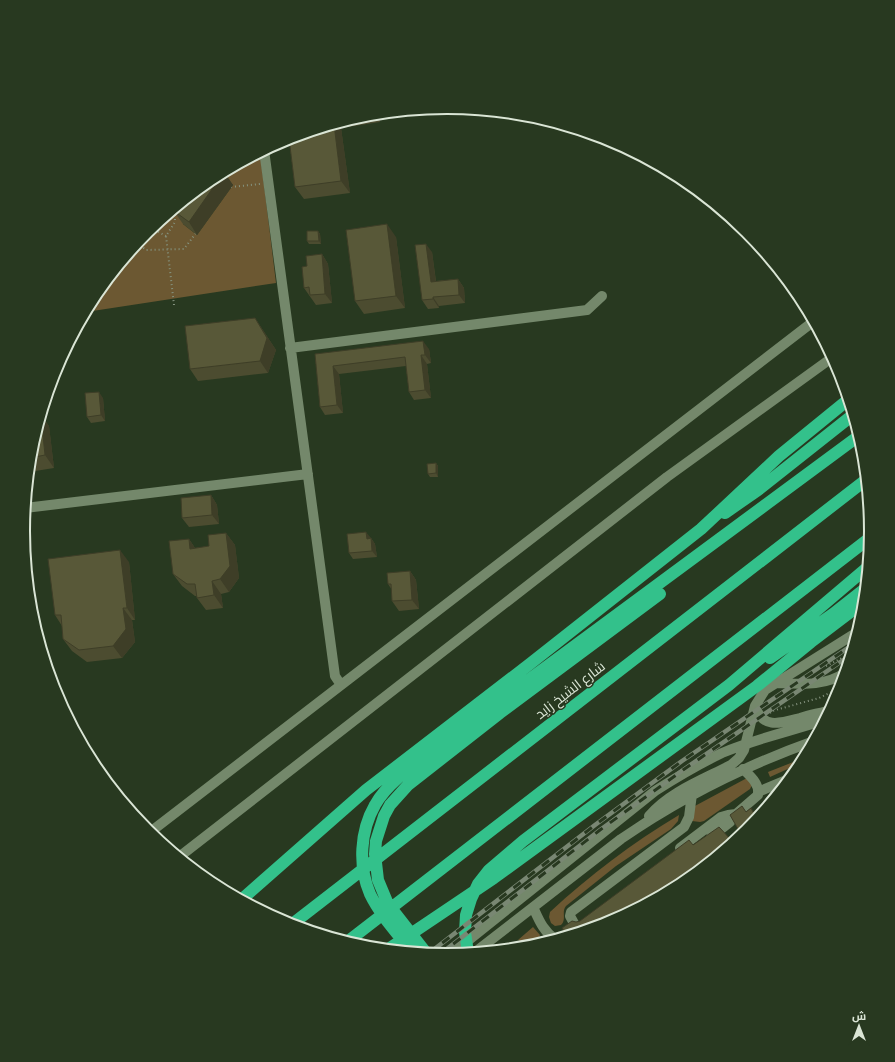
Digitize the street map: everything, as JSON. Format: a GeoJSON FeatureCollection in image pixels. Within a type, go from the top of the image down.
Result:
{"type":"FeatureCollection","features":[{"type":"Feature","properties":{"kind":"highway"},"geometry":{"type":"LineString","coordinates":[[701,529],[774,461],[845,403]]}},
{"type":"Feature","properties":{"kind":"highway"},"geometry":{"type":"LineString","coordinates":[[245,896],[366,790],[531,663],[701,529],[758,490],[849,418]]}},
{"type":"Feature","properties":{"kind":"highway"},"geometry":{"type":"LineString","coordinates":[[408,947],[380,910],[370,894],[364,877],[362,858],[363,840],[367,822],[375,805],[386,790],[399,777],[672,584],[692,567],[709,547],[741,517],[853,432]]}},
{"type":"Feature","properties":{"kind":"highway"},"geometry":{"type":"LineString","coordinates":[[709,547],[855,439]]}},
{"type":"Feature","properties":{"kind":"highway","name":"شارع الشيخ زايد"},"geometry":{"type":"LineString","coordinates":[[297,920],[862,483]]}},
{"type":"Feature","properties":{"kind":"highway"},"geometry":{"type":"LineString","coordinates":[[353,937],[865,543]]}},
{"type":"Feature","properties":{"kind":"highway"},"geometry":{"type":"LineString","coordinates":[[467,948],[465,932],[466,915],[478,884],[489,870],[523,841],[729,685],[863,571]]}},
{"type":"Feature","properties":{"kind":"highway"},"geometry":{"type":"LineString","coordinates":[[729,685],[808,633],[860,593]]}},
{"type":"Feature","properties":{"kind":"highway"},"geometry":{"type":"LineString","coordinates":[[394,945],[500,874],[757,686],[858,606]]}},
{"type":"Feature","properties":{"kind":"highway"},"geometry":{"type":"LineString","coordinates":[[811,642],[857,614]]}},
{"type":"Feature","properties":{"kind":"highway"},"geometry":{"type":"LineString","coordinates":[[422,948],[388,904],[382,892],[374,854],[379,828],[390,805],[408,785],[498,708]]}},
{"type":"Feature","properties":{"kind":"street"},"geometry":{"type":"LineString","coordinates":[[265,156],[335,676],[341,685]]}},
{"type":"Feature","properties":{"kind":"street"},"geometry":{"type":"LineString","coordinates":[[290,348],[587,310],[602,296]]}},
{"type":"Feature","properties":{"kind":"street"},"geometry":{"type":"LineString","coordinates":[[155,829],[810,324]]}},
{"type":"Feature","properties":{"kind":"street"},"geometry":{"type":"LineString","coordinates":[[183,854],[667,477],[828,360]]}},
{"type":"Feature","properties":{"kind":"street"},"geometry":{"type":"LineString","coordinates":[[31,507],[308,474]]}},
{"type":"Feature","properties":{"kind":"street"},"geometry":{"type":"LineString","coordinates":[[645,823],[657,807],[672,795],[735,762],[742,754],[755,706],[761,695],[775,683],[852,635]]}},
{"type":"Feature","properties":{"kind":"street"},"geometry":{"type":"LineString","coordinates":[[775,683],[818,683],[831,680],[839,676]]}},
{"type":"Feature","properties":{"kind":"street"},"geometry":{"type":"LineString","coordinates":[[755,706],[761,718],[773,723],[782,723],[824,712]]}},
{"type":"Feature","properties":{"kind":"street"},"geometry":{"type":"LineString","coordinates":[[459,948],[655,792],[706,761],[745,745],[819,722]]}},
{"type":"Feature","properties":{"kind":"street"},"geometry":{"type":"LineString","coordinates":[[489,946],[533,907],[621,839],[645,823],[692,794],[743,769],[807,744]]}},
{"type":"Feature","properties":{"kind":"street"},"geometry":{"type":"LineString","coordinates":[[706,841],[727,825],[736,814],[756,797],[758,792],[755,782],[743,769]]}},
{"type":"Feature","properties":{"kind":"street"},"geometry":{"type":"LineString","coordinates":[[758,792],[781,783]]}},
{"type":"Feature","properties":{"kind":"street"},"geometry":{"type":"LineString","coordinates":[[567,931],[571,912],[684,827],[689,817],[692,794]]}},
{"type":"Feature","properties":{"kind":"street"},"geometry":{"type":"LineString","coordinates":[[670,855],[721,817],[728,814],[736,814]]}},
{"type":"Feature","properties":{"kind":"street"},"geometry":{"type":"LineString","coordinates":[[533,907],[541,925],[550,935]]}},
{"type":"Feature","properties":{"kind":"street"},"geometry":{"type":"LineString","coordinates":[[574,929],[584,920]]}},
{"type":"Feature","properties":{"kind":"path"},"geometry":{"type":"LineString","coordinates":[[231,187],[268,184]]}},
{"type":"Feature","properties":{"kind":"path"},"geometry":{"type":"LineString","coordinates":[[174,305],[166,236],[175,222],[175,215]]}},
{"type":"Feature","properties":{"kind":"path"},"geometry":{"type":"LineString","coordinates":[[157,231],[166,236]]}},
{"type":"Feature","properties":{"kind":"path"},"geometry":{"type":"LineString","coordinates":[[142,247],[146,250],[184,249],[196,234]]}},
{"type":"Feature","properties":{"kind":"path"},"geometry":{"type":"LineString","coordinates":[[826,666],[846,656]]}},
{"type":"Feature","properties":{"kind":"path"},"geometry":{"type":"LineString","coordinates":[[770,713],[772,711],[819,698],[833,691]]}},
{"type":"Feature","properties":{"kind":"shaded area"},"geometry":{"type":"Polygon","coordinates":[[[261,158],[276,283],[93,311],[116,277],[152,236],[172,217],[199,196],[183,224],[197,235],[233,185],[225,178],[261,158]]]}},
{"type":"Feature","properties":{"kind":"shaded area"},"geometry":{"type":"Polygon","coordinates":[[[796,761],[792,767],[770,777],[768,772],[796,761]]]}},
{"type":"Feature","properties":{"kind":"shaded area"},"geometry":{"type":"Polygon","coordinates":[[[747,778],[752,785],[750,789],[704,821],[692,821],[693,807],[747,778]]]}},
{"type":"Feature","properties":{"kind":"shaded area"},"geometry":{"type":"Polygon","coordinates":[[[679,815],[678,821],[671,829],[616,866],[566,906],[564,911],[564,920],[561,925],[555,926],[551,923],[549,917],[550,912],[580,885],[628,848],[679,815]]]}},
{"type":"Feature","properties":{"kind":"shaded area"},"geometry":{"type":"Polygon","coordinates":[[[533,927],[540,935],[539,938],[521,941],[518,940],[533,927]]]}},
{"type":"Feature","properties":{"kind":"building"},"geometry":{"type":"Polygon","coordinates":[[[335,129],[341,181],[295,187],[290,144],[335,129]]]}},
{"type":"Feature","properties":{"kind":"building"},"geometry":{"type":"Polygon","coordinates":[[[215,185],[189,222],[177,213],[215,185]]]}},
{"type":"Feature","properties":{"kind":"building"},"geometry":{"type":"Polygon","coordinates":[[[387,224],[396,296],[355,301],[346,230],[387,224]]]}},
{"type":"Feature","properties":{"kind":"building"},"geometry":{"type":"Polygon","coordinates":[[[307,231],[318,231],[319,241],[307,241],[307,231]]]}},
{"type":"Feature","properties":{"kind":"building"},"geometry":{"type":"Polygon","coordinates":[[[426,244],[431,282],[458,279],[459,295],[433,297],[433,299],[422,300],[415,245],[426,244]]]}},
{"type":"Feature","properties":{"kind":"building"},"geometry":{"type":"Polygon","coordinates":[[[322,254],[325,294],[310,295],[309,287],[304,288],[302,267],[307,266],[306,256],[322,254]]]}},
{"type":"Feature","properties":{"kind":"building"},"geometry":{"type":"Polygon","coordinates":[[[255,318],[267,338],[260,361],[190,369],[185,326],[255,318]]]}},
{"type":"Feature","properties":{"kind":"building"},"geometry":{"type":"Polygon","coordinates":[[[423,341],[425,355],[421,355],[425,390],[409,392],[405,357],[333,366],[337,405],[320,407],[315,354],[423,341]]]}},
{"type":"Feature","properties":{"kind":"building"},"geometry":{"type":"Polygon","coordinates":[[[99,392],[101,415],[87,417],[85,393],[99,392]]]}},
{"type":"Feature","properties":{"kind":"building"},"geometry":{"type":"Polygon","coordinates":[[[42,430],[45,455],[37,457],[42,430]]]}},
{"type":"Feature","properties":{"kind":"building"},"geometry":{"type":"Polygon","coordinates":[[[436,463],[436,473],[428,474],[427,464],[436,463]]]}},
{"type":"Feature","properties":{"kind":"building"},"geometry":{"type":"Polygon","coordinates":[[[211,495],[212,515],[182,518],[181,498],[211,495]]]}},
{"type":"Feature","properties":{"kind":"building"},"geometry":{"type":"Polygon","coordinates":[[[366,532],[367,539],[371,538],[372,551],[349,553],[347,534],[366,532]]]}},
{"type":"Feature","properties":{"kind":"building"},"geometry":{"type":"Polygon","coordinates":[[[226,533],[230,566],[220,579],[212,581],[214,595],[197,598],[195,584],[187,584],[173,574],[169,541],[189,539],[190,549],[209,546],[208,535],[226,533]]]}},
{"type":"Feature","properties":{"kind":"building"},"geometry":{"type":"Polygon","coordinates":[[[120,550],[127,608],[123,608],[126,629],[113,646],[79,650],[63,639],[61,615],[55,615],[48,559],[120,550]]]}},
{"type":"Feature","properties":{"kind":"building"},"geometry":{"type":"Polygon","coordinates":[[[410,571],[412,600],[392,601],[391,584],[388,584],[387,573],[410,571]]]}},
{"type":"Feature","properties":{"kind":"building"},"geometry":{"type":"Polygon","coordinates":[[[742,806],[746,812],[751,808],[753,812],[760,807],[739,830],[730,815],[742,806]]]}},
{"type":"Feature","properties":{"kind":"building"},"geometry":{"type":"Polygon","coordinates":[[[719,827],[730,839],[702,862],[656,893],[607,917],[564,931],[562,928],[572,921],[580,921],[689,840],[693,845],[719,827]]]}},
{"type":"Feature","properties":{"kind":"railway"},"geometry":{"type":"LineString","coordinates":[[436,948],[595,825],[682,761],[848,648]]}},
{"type":"Feature","properties":{"kind":"railway"},"geometry":{"type":"LineString","coordinates":[[448,948],[600,830],[683,770],[845,659]]}}]}
